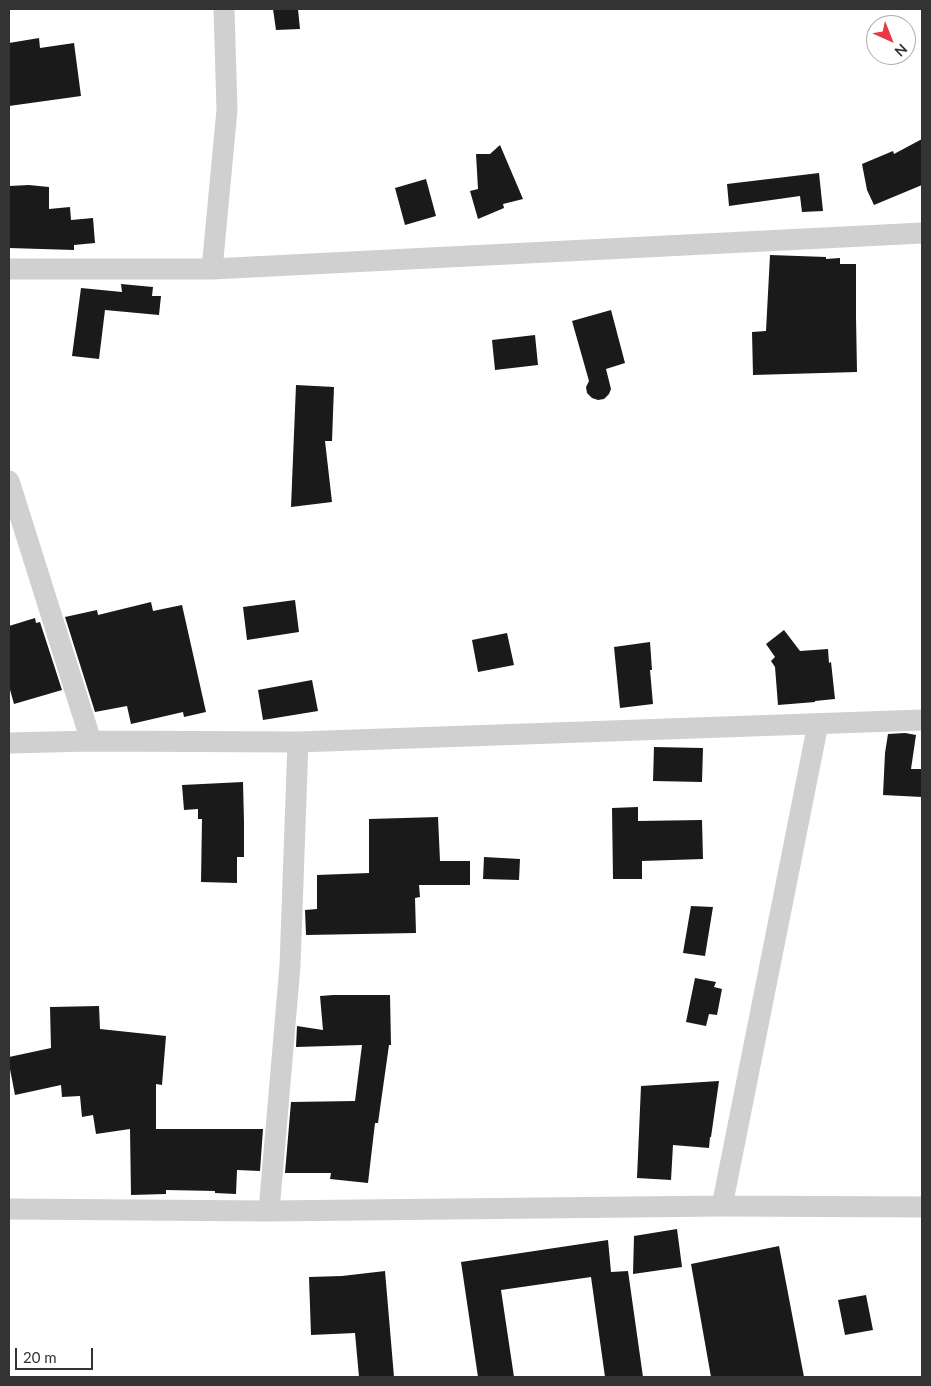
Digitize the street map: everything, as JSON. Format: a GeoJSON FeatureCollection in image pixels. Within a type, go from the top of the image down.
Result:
{"type":"FeatureCollection","features":[{"type":"Feature","properties":{"kind":"street"},"geometry":{"type":"LineString","coordinates":[[212,269],[227,110],[224,9]]}},
{"type":"Feature","properties":{"kind":"street"},"geometry":{"type":"LineString","coordinates":[[9,269],[212,269],[922,233]]}},
{"type":"Feature","properties":{"kind":"street"},"geometry":{"type":"LineString","coordinates":[[9,482],[91,741]]}},
{"type":"Feature","properties":{"kind":"street"},"geometry":{"type":"LineString","coordinates":[[9,742],[298,742],[922,720]]}},
{"type":"Feature","properties":{"kind":"street"},"geometry":{"type":"LineString","coordinates":[[722,1206],[818,724]]}},
{"type":"Feature","properties":{"kind":"street"},"geometry":{"type":"LineString","coordinates":[[269,1210],[290,966],[298,742]]}},
{"type":"Feature","properties":{"kind":"street"},"geometry":{"type":"LineString","coordinates":[[9,1209],[269,1210],[922,1206]]}},
{"type":"Feature","properties":{"kind":"building"},"geometry":{"type":"Polygon","coordinates":[[[273,9],[298,9],[300,29],[276,30],[273,9]]]}},
{"type":"Feature","properties":{"kind":"building"},"geometry":{"type":"Polygon","coordinates":[[[39,38],[40,48],[74,43],[81,96],[9,106],[9,43],[39,38]]]}},
{"type":"Feature","properties":{"kind":"building"},"geometry":{"type":"Polygon","coordinates":[[[922,139],[922,185],[874,205],[867,190],[862,164],[893,151],[894,154],[922,139]]]}},
{"type":"Feature","properties":{"kind":"building"},"geometry":{"type":"Polygon","coordinates":[[[500,145],[523,199],[503,204],[504,208],[478,219],[470,191],[478,189],[476,154],[490,154],[500,145]]]}},
{"type":"Feature","properties":{"kind":"building"},"geometry":{"type":"Polygon","coordinates":[[[819,173],[823,211],[802,212],[800,196],[729,206],[727,184],[819,173]]]}},
{"type":"Feature","properties":{"kind":"building"},"geometry":{"type":"Polygon","coordinates":[[[426,179],[436,216],[405,225],[395,188],[426,179]]]}},
{"type":"Feature","properties":{"kind":"building"},"geometry":{"type":"Polygon","coordinates":[[[9,186],[49,187],[49,209],[70,207],[71,220],[93,218],[95,243],[74,245],[74,250],[9,248],[9,186]]]}},
{"type":"Feature","properties":{"kind":"building"},"geometry":{"type":"Polygon","coordinates":[[[770,255],[826,257],[826,259],[840,258],[840,264],[856,264],[857,372],[753,375],[752,332],[766,331],[770,255]]]}},
{"type":"Feature","properties":{"kind":"building"},"geometry":{"type":"Polygon","coordinates":[[[121,284],[153,287],[152,296],[161,296],[159,315],[105,310],[99,359],[72,356],[81,288],[122,292],[121,284]]]}},
{"type":"Feature","properties":{"kind":"building"},"geometry":{"type":"Polygon","coordinates":[[[611,310],[625,363],[606,369],[611,389],[604,399],[598,400],[592,398],[587,393],[586,387],[589,381],[572,321],[611,310]]]}},
{"type":"Feature","properties":{"kind":"building"},"geometry":{"type":"Polygon","coordinates":[[[535,335],[538,365],[495,370],[492,340],[535,335]]]}},
{"type":"Feature","properties":{"kind":"building"},"geometry":{"type":"Polygon","coordinates":[[[296,385],[334,387],[332,441],[325,441],[332,502],[291,507],[296,385]]]}},
{"type":"Feature","properties":{"kind":"building"},"geometry":{"type":"Polygon","coordinates":[[[295,600],[299,632],[247,640],[243,607],[295,600]]]}},
{"type":"Feature","properties":{"kind":"building"},"geometry":{"type":"Polygon","coordinates":[[[151,602],[153,611],[182,605],[206,712],[184,717],[183,712],[131,724],[127,706],[95,712],[65,617],[97,610],[98,615],[151,602]]]}},
{"type":"Feature","properties":{"kind":"building"},"geometry":{"type":"Polygon","coordinates":[[[35,618],[36,623],[40,622],[62,690],[14,704],[9,686],[9,626],[35,618]]]}},
{"type":"Feature","properties":{"kind":"building"},"geometry":{"type":"Polygon","coordinates":[[[784,630],[800,651],[828,649],[835,699],[778,705],[775,667],[771,661],[775,657],[766,644],[784,630]]]}},
{"type":"Feature","properties":{"kind":"building"},"geometry":{"type":"Polygon","coordinates":[[[507,633],[514,665],[478,672],[472,640],[507,633]]]}},
{"type":"Feature","properties":{"kind":"building"},"geometry":{"type":"Polygon","coordinates":[[[650,642],[653,704],[620,708],[614,647],[650,642]]]}},
{"type":"Feature","properties":{"kind":"building"},"geometry":{"type":"Polygon","coordinates":[[[312,680],[318,711],[263,720],[258,690],[312,680]]]}},
{"type":"Feature","properties":{"kind":"building"},"geometry":{"type":"Polygon","coordinates":[[[905,733],[916,735],[911,769],[922,769],[922,797],[883,795],[888,734],[905,733]]]}},
{"type":"Feature","properties":{"kind":"building"},"geometry":{"type":"Polygon","coordinates":[[[654,747],[703,748],[702,782],[653,781],[654,747]]]}},
{"type":"Feature","properties":{"kind":"building"},"geometry":{"type":"Polygon","coordinates":[[[243,782],[244,857],[237,857],[237,883],[201,882],[202,819],[198,819],[198,809],[184,810],[182,785],[243,782]]]}},
{"type":"Feature","properties":{"kind":"building"},"geometry":{"type":"Polygon","coordinates":[[[638,807],[638,821],[702,820],[703,859],[642,861],[642,879],[613,879],[612,808],[638,807]]]}},
{"type":"Feature","properties":{"kind":"building"},"geometry":{"type":"Polygon","coordinates":[[[438,817],[440,861],[470,861],[470,885],[419,885],[420,897],[415,898],[416,933],[306,935],[305,910],[317,909],[317,875],[369,873],[369,819],[438,817]]]}},
{"type":"Feature","properties":{"kind":"building"},"geometry":{"type":"Polygon","coordinates":[[[484,857],[520,859],[519,880],[483,879],[484,857]]]}},
{"type":"Feature","properties":{"kind":"building"},"geometry":{"type":"Polygon","coordinates":[[[691,906],[713,907],[705,956],[683,953],[691,906]]]}},
{"type":"Feature","properties":{"kind":"building"},"geometry":{"type":"Polygon","coordinates":[[[695,978],[716,982],[714,987],[722,989],[717,1015],[709,1014],[706,1026],[686,1022],[695,978]]]}},
{"type":"Feature","properties":{"kind":"building"},"geometry":{"type":"Polygon","coordinates":[[[390,995],[391,1045],[389,1045],[378,1123],[375,1123],[368,1183],[330,1179],[331,1173],[285,1173],[291,1102],[355,1101],[362,1045],[296,1047],[297,1026],[323,1030],[320,996],[390,995]]]}},
{"type":"Feature","properties":{"kind":"building"},"geometry":{"type":"Polygon","coordinates":[[[99,1006],[100,1029],[166,1036],[162,1085],[156,1084],[156,1129],[263,1129],[260,1171],[237,1170],[236,1194],[215,1193],[215,1191],[166,1190],[166,1194],[131,1195],[130,1129],[96,1134],[93,1115],[82,1117],[80,1096],[62,1097],[61,1085],[15,1095],[9,1057],[51,1048],[50,1007],[99,1006]]]}},
{"type":"Feature","properties":{"kind":"building"},"geometry":{"type":"Polygon","coordinates":[[[719,1081],[709,1148],[673,1145],[671,1180],[637,1178],[641,1086],[719,1081]]]}},
{"type":"Feature","properties":{"kind":"building"},"geometry":{"type":"Polygon","coordinates":[[[677,1229],[682,1267],[633,1274],[634,1236],[677,1229]]]}},
{"type":"Feature","properties":{"kind":"building"},"geometry":{"type":"Polygon","coordinates":[[[608,1240],[611,1272],[628,1271],[643,1377],[605,1377],[591,1277],[501,1290],[514,1377],[478,1377],[461,1262],[608,1240]]]}},
{"type":"Feature","properties":{"kind":"building"},"geometry":{"type":"Polygon","coordinates":[[[779,1246],[804,1377],[711,1377],[691,1264],[779,1246]]]}},
{"type":"Feature","properties":{"kind":"building"},"geometry":{"type":"Polygon","coordinates":[[[385,1271],[394,1377],[359,1377],[355,1333],[311,1335],[309,1277],[342,1276],[385,1271]]]}},
{"type":"Feature","properties":{"kind":"building"},"geometry":{"type":"Polygon","coordinates":[[[866,1295],[873,1330],[845,1335],[838,1300],[866,1295]]]}}]}
